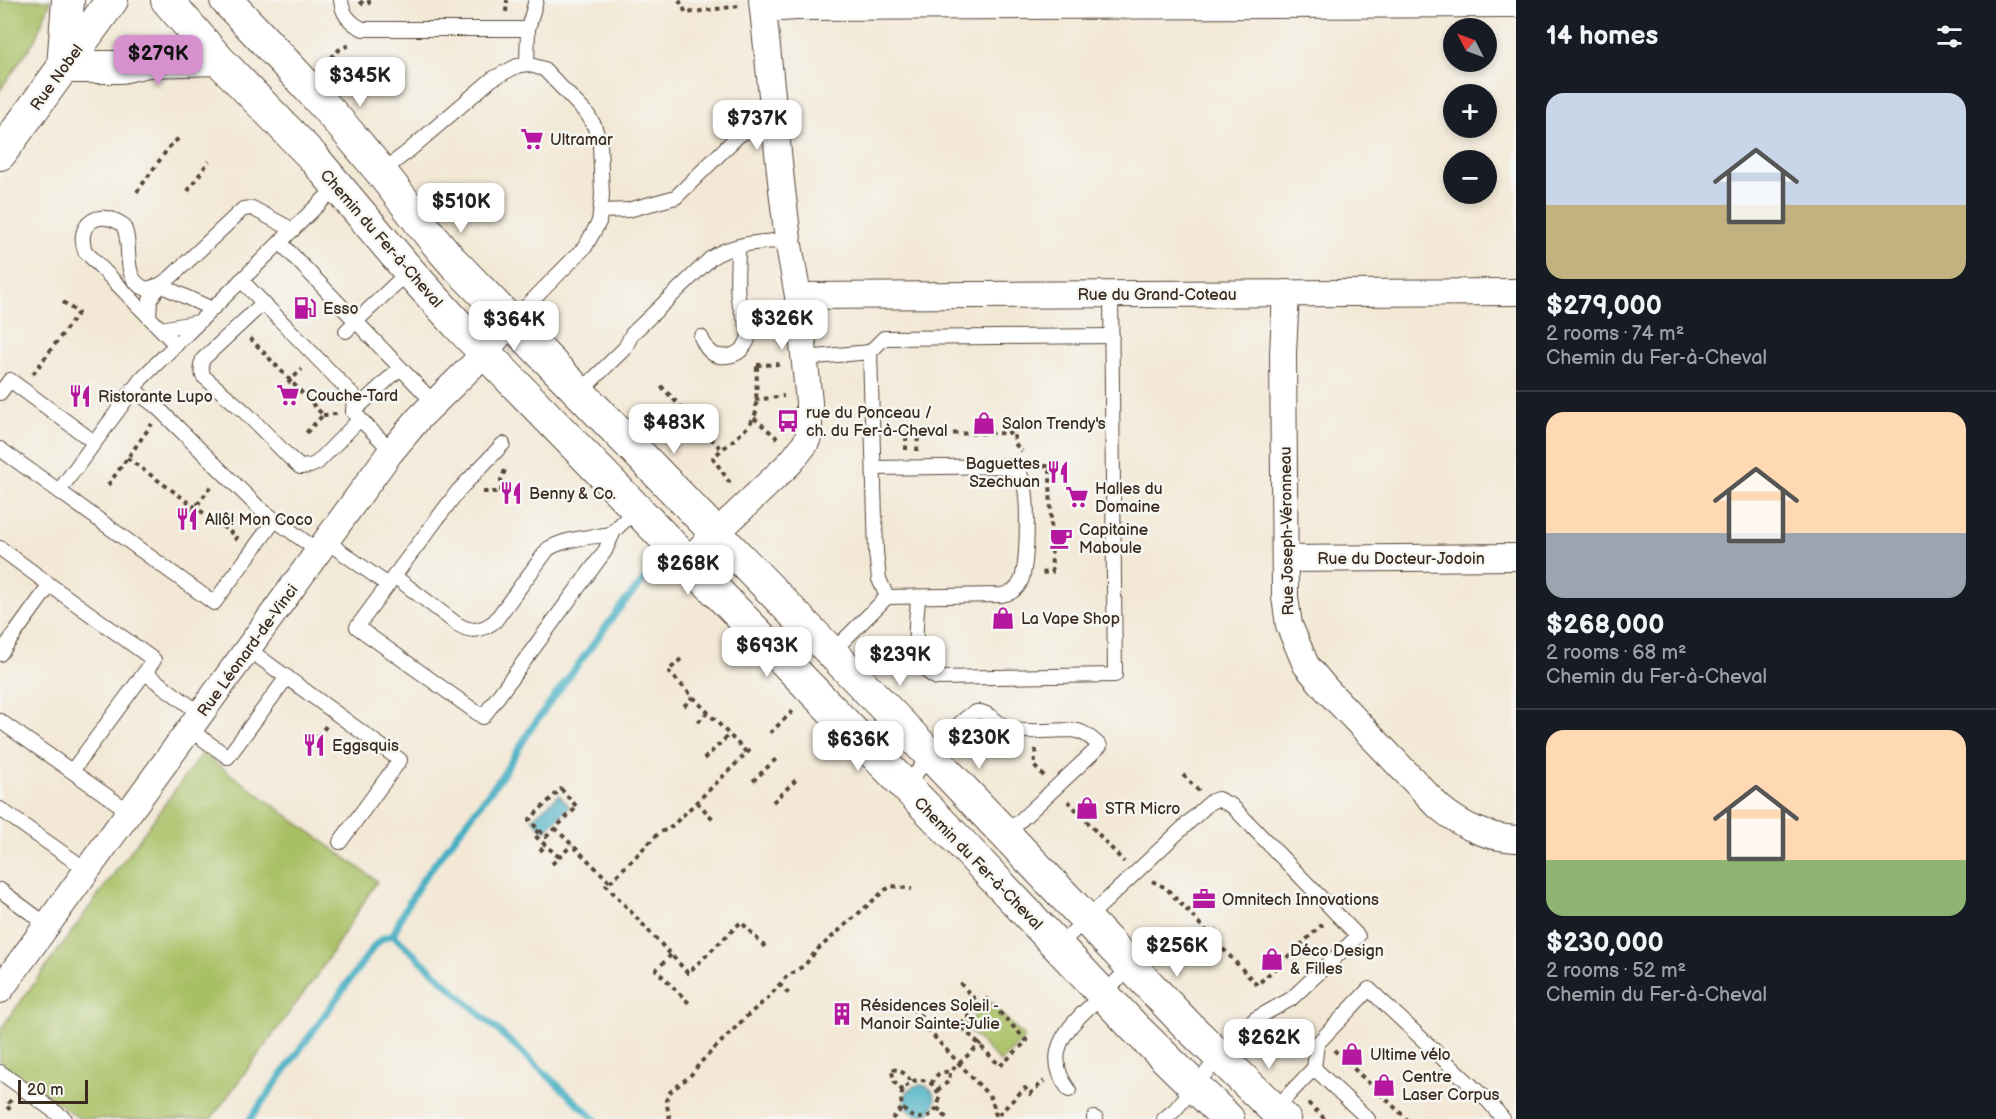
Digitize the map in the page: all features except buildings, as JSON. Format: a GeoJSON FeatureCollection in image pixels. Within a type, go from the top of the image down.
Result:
{"type":"FeatureCollection","features":[{"type":"Feature","properties":{"kind":"street"},"geometry":{"type":"LineString","coordinates":[[68,0],[63,67],[122,67],[148,61],[218,59]]}},
{"type":"Feature","properties":{"kind":"street","name":"Rue Nobel"},"geometry":{"type":"LineString","coordinates":[[0,154],[112,0]]}},
{"type":"Feature","properties":{"kind":"street","name":"Chemin du Fer-à-Cheval"},"geometry":{"type":"LineString","coordinates":[[167,0],[218,59],[300,142],[410,271],[484,353],[688,560],[1103,994],[1227,1119]]}},
{"type":"Feature","properties":{"kind":"street"},"geometry":{"type":"LineString","coordinates":[[226,0],[325,106],[381,172],[431,238],[511,322],[832,652],[1219,1056],[1288,1110]]}},
{"type":"Feature","properties":{"kind":"street"},"geometry":{"type":"LineString","coordinates":[[688,560],[791,462],[805,444],[810,417],[794,361],[798,296],[788,240],[776,127],[757,5],[797,7],[1284,2],[1516,4]]}},
{"type":"Feature","properties":{"kind":"street","name":"Rue du Grand-Coteau"},"geometry":{"type":"LineString","coordinates":[[798,296],[1516,292]]}},
{"type":"Feature","properties":{"kind":"street","name":"Rue Joseph-Véronneau"},"geometry":{"type":"LineString","coordinates":[[1286,293],[1283,353],[1288,626],[1306,665],[1326,690],[1446,813],[1474,831],[1516,839]]}},
{"type":"Feature","properties":{"kind":"street","name":"Rue Léonard-de-Vinci"},"geometry":{"type":"LineString","coordinates":[[2,983],[130,812],[392,451],[511,322]]}},
{"type":"Feature","properties":{"kind":"street","name":"Rue du Docteur-Jodoin"},"geometry":{"type":"LineString","coordinates":[[1285,559],[1516,557]]}},
{"type":"Feature","properties":{"kind":"street"},"geometry":{"type":"LineString","coordinates":[[724,598],[758,610],[810,657],[821,659],[832,652]]}},
{"type":"Feature","properties":{"kind":"lane"},"geometry":{"type":"LineString","coordinates":[[341,0],[348,19],[363,29],[528,29]]}},
{"type":"Feature","properties":{"kind":"lane"},"geometry":{"type":"LineString","coordinates":[[527,64],[528,29],[536,0]]}},
{"type":"Feature","properties":{"kind":"lane"},"geometry":{"type":"LineString","coordinates":[[381,172],[492,79],[517,66],[527,64],[544,69],[588,115],[600,144],[601,211],[599,222],[585,247],[511,322]]}},
{"type":"Feature","properties":{"kind":"lane"},"geometry":{"type":"LineString","coordinates":[[601,211],[628,210],[676,197],[738,136],[744,132],[776,127]]}},
{"type":"Feature","properties":{"kind":"lane"},"geometry":{"type":"LineString","coordinates":[[59,491],[133,389],[292,230],[326,197],[339,188]]}},
{"type":"Feature","properties":{"kind":"lane"},"geometry":{"type":"LineString","coordinates":[[149,317],[150,300],[160,285],[243,209],[252,208],[292,230]]}},
{"type":"Feature","properties":{"kind":"lane"},"geometry":{"type":"LineString","coordinates":[[176,345],[85,251],[83,236],[89,222],[102,216],[109,217],[123,225],[126,231],[132,279],[141,288],[147,289],[160,285],[212,309]]}},
{"type":"Feature","properties":{"kind":"lane"},"geometry":{"type":"LineString","coordinates":[[579,393],[625,348],[632,334],[711,258],[738,247],[788,240]]}},
{"type":"Feature","properties":{"kind":"lane"},"geometry":{"type":"LineString","coordinates":[[280,242],[351,326],[400,368],[434,403]]}},
{"type":"Feature","properties":{"kind":"lane"},"geometry":{"type":"LineString","coordinates":[[701,337],[710,352],[721,356],[731,355],[743,349],[749,336],[748,324],[738,296],[738,247]]}},
{"type":"Feature","properties":{"kind":"lane"},"geometry":{"type":"LineString","coordinates":[[351,326],[410,271]]}},
{"type":"Feature","properties":{"kind":"lane"},"geometry":{"type":"LineString","coordinates":[[241,280],[263,303],[322,355],[354,396],[356,416],[392,451]]}},
{"type":"Feature","properties":{"kind":"lane"},"geometry":{"type":"LineString","coordinates":[[918,597],[916,648],[918,657],[931,675],[938,678],[1115,675],[1111,294]]}},
{"type":"Feature","properties":{"kind":"lane"},"geometry":{"type":"LineString","coordinates":[[263,303],[203,359],[201,365],[203,376],[245,412],[300,467],[317,463],[400,368]]}},
{"type":"Feature","properties":{"kind":"lane"},"geometry":{"type":"LineString","coordinates":[[160,329],[199,322]]}},
{"type":"Feature","properties":{"kind":"lane"},"geometry":{"type":"LineString","coordinates":[[794,361],[870,352],[884,338],[1112,336]]}},
{"type":"Feature","properties":{"kind":"lane"},"geometry":{"type":"LineString","coordinates":[[870,352],[878,570],[881,587],[887,597]]}},
{"type":"Feature","properties":{"kind":"lane"},"geometry":{"type":"LineString","coordinates":[[0,393],[10,380],[94,442]]}},
{"type":"Feature","properties":{"kind":"lane"},"geometry":{"type":"LineString","coordinates":[[133,389],[158,408],[221,472],[274,521],[391,580],[467,630],[484,629],[495,621],[548,549],[573,541],[612,534]]}},
{"type":"Feature","properties":{"kind":"lane"},"geometry":{"type":"LineString","coordinates":[[503,444],[458,491],[357,627],[483,717],[605,551],[612,534],[637,508]]}},
{"type":"Feature","properties":{"kind":"lane"},"geometry":{"type":"LineString","coordinates":[[0,448],[214,603],[274,521]]}},
{"type":"Feature","properties":{"kind":"lane"},"geometry":{"type":"LineString","coordinates":[[832,652],[887,597],[1001,595],[1013,591],[1019,585],[1025,567],[1026,492],[1020,474],[1007,466],[874,468]]}},
{"type":"Feature","properties":{"kind":"lane"},"geometry":{"type":"LineString","coordinates":[[0,548],[154,660],[72,771]]}},
{"type":"Feature","properties":{"kind":"lane"},"geometry":{"type":"LineString","coordinates":[[0,654],[50,585]]}},
{"type":"Feature","properties":{"kind":"lane"},"geometry":{"type":"LineString","coordinates":[[248,649],[400,760],[340,842]]}},
{"type":"Feature","properties":{"kind":"lane"},"geometry":{"type":"LineString","coordinates":[[145,673],[228,757],[287,677]]}},
{"type":"Feature","properties":{"kind":"lane"},"geometry":{"type":"LineString","coordinates":[[905,786],[956,728],[975,712],[987,714],[1011,729],[1082,731],[1100,746],[1006,834]]}},
{"type":"Feature","properties":{"kind":"lane"},"geometry":{"type":"LineString","coordinates":[[0,721],[130,812]]}},
{"type":"Feature","properties":{"kind":"lane"},"geometry":{"type":"LineString","coordinates":[[1058,946],[1205,807],[1218,799],[1232,806],[1358,936],[1291,999],[1257,1017],[1219,1056],[1175,1110],[1164,1119]]}},
{"type":"Feature","properties":{"kind":"lane"},"geometry":{"type":"LineString","coordinates":[[0,809],[87,870]]}},
{"type":"Feature","properties":{"kind":"lane"},"geometry":{"type":"LineString","coordinates":[[0,890],[47,925]]}},
{"type":"Feature","properties":{"kind":"lane"},"geometry":{"type":"LineString","coordinates":[[1069,1090],[1060,1075],[1059,1045],[1069,1027],[1132,967]]}},
{"type":"Feature","properties":{"kind":"lane"},"geometry":{"type":"LineString","coordinates":[[1288,1110],[1314,1068],[1317,1044],[1369,989],[1490,1103],[1503,1119]]}},
{"type":"Feature","properties":{"kind":"lane"},"geometry":{"type":"LineString","coordinates":[[1314,1068],[1368,1119]]}},
{"type":"Feature","properties":{"kind":"lane"},"geometry":{"type":"LineString","coordinates":[[0,1072],[65,1119]]}},
{"type":"Feature","properties":{"kind":"path"},"geometry":{"type":"LineString","coordinates":[[360,0],[363,4],[369,3],[369,0]]}},
{"type":"Feature","properties":{"kind":"path"},"geometry":{"type":"LineString","coordinates":[[679,0],[686,13],[757,5]]}},
{"type":"Feature","properties":{"kind":"path"},"geometry":{"type":"LineString","coordinates":[[137,192],[169,147],[179,138]]}},
{"type":"Feature","properties":{"kind":"path"},"geometry":{"type":"LineString","coordinates":[[188,191],[209,161]]}},
{"type":"Feature","properties":{"kind":"path"},"geometry":{"type":"LineString","coordinates":[[40,381],[32,375],[78,313],[63,302]]}},
{"type":"Feature","properties":{"kind":"path"},"geometry":{"type":"LineString","coordinates":[[255,344],[323,416],[306,433]]}},
{"type":"Feature","properties":{"kind":"path"},"geometry":{"type":"LineString","coordinates":[[730,483],[713,458],[754,418],[757,365],[794,361]]}},
{"type":"Feature","properties":{"kind":"path"},"geometry":{"type":"LineString","coordinates":[[661,386],[721,449]]}},
{"type":"Feature","properties":{"kind":"path"},"geometry":{"type":"LineString","coordinates":[[755,400],[785,396]]}},
{"type":"Feature","properties":{"kind":"path"},"geometry":{"type":"LineString","coordinates":[[685,411],[690,406],[696,413]]}},
{"type":"Feature","properties":{"kind":"path"},"geometry":{"type":"LineString","coordinates":[[754,418],[777,438]]}},
{"type":"Feature","properties":{"kind":"path"},"geometry":{"type":"LineString","coordinates":[[108,484],[153,423]]}},
{"type":"Feature","properties":{"kind":"path"},"geometry":{"type":"LineString","coordinates":[[906,450],[906,434],[1014,433],[1015,444],[1028,456]]}},
{"type":"Feature","properties":{"kind":"path"},"geometry":{"type":"LineString","coordinates":[[127,458],[237,537],[230,546]]}},
{"type":"Feature","properties":{"kind":"path"},"geometry":{"type":"LineString","coordinates":[[1033,461],[1038,466],[1050,466],[1052,564],[1052,572],[1040,573],[1034,579]]}},
{"type":"Feature","properties":{"kind":"path"},"geometry":{"type":"LineString","coordinates":[[192,512],[221,472]]}},
{"type":"Feature","properties":{"kind":"path"},"geometry":{"type":"LineString","coordinates":[[473,491],[501,492]]}},
{"type":"Feature","properties":{"kind":"path"},"geometry":{"type":"LineString","coordinates":[[681,659],[669,671],[749,751],[669,829],[660,832],[606,885],[688,973],[741,922],[768,950]]}},
{"type":"Feature","properties":{"kind":"path"},"geometry":{"type":"LineString","coordinates":[[684,706],[693,697]]}},
{"type":"Feature","properties":{"kind":"path"},"geometry":{"type":"LineString","coordinates":[[770,733],[803,702]]}},
{"type":"Feature","properties":{"kind":"path"},"geometry":{"type":"LineString","coordinates":[[699,722],[708,712]]}},
{"type":"Feature","properties":{"kind":"path"},"geometry":{"type":"LineString","coordinates":[[1037,730],[1034,766],[1113,850]]}},
{"type":"Feature","properties":{"kind":"path"},"geometry":{"type":"LineString","coordinates":[[704,759],[730,734]]}},
{"type":"Feature","properties":{"kind":"path"},"geometry":{"type":"LineString","coordinates":[[753,781],[777,758]]}},
{"type":"Feature","properties":{"kind":"path"},"geometry":{"type":"LineString","coordinates":[[773,802],[797,779]]}},
{"type":"Feature","properties":{"kind":"path"},"geometry":{"type":"LineString","coordinates":[[561,789],[578,807],[555,828],[546,837],[529,820],[561,789]]}},
{"type":"Feature","properties":{"kind":"path"},"geometry":{"type":"LineString","coordinates":[[697,802],[713,819]]}},
{"type":"Feature","properties":{"kind":"path"},"geometry":{"type":"LineString","coordinates":[[555,828],[610,882]]}},
{"type":"Feature","properties":{"kind":"path"},"geometry":{"type":"LineString","coordinates":[[539,831],[534,835],[559,857]]}},
{"type":"Feature","properties":{"kind":"path"},"geometry":{"type":"LineString","coordinates":[[540,851],[546,845]]}},
{"type":"Feature","properties":{"kind":"path"},"geometry":{"type":"LineString","coordinates":[[552,864],[572,845]]}},
{"type":"Feature","properties":{"kind":"path"},"geometry":{"type":"LineString","coordinates":[[670,1119],[666,1101],[670,1092],[690,1076],[700,1062],[768,998],[779,984],[792,972],[805,965],[817,950],[885,890],[892,886],[912,888]]}},
{"type":"Feature","properties":{"kind":"path"},"geometry":{"type":"LineString","coordinates":[[1166,888],[1257,985],[1277,964],[1318,929]]}},
{"type":"Feature","properties":{"kind":"path"},"geometry":{"type":"LineString","coordinates":[[1187,912],[1196,904]]}},
{"type":"Feature","properties":{"kind":"path"},"geometry":{"type":"LineString","coordinates":[[1210,936],[1217,929]]}},
{"type":"Feature","properties":{"kind":"path"},"geometry":{"type":"LineString","coordinates":[[671,955],[656,970],[691,1005]]}},
{"type":"Feature","properties":{"kind":"path"},"geometry":{"type":"LineString","coordinates":[[960,983],[980,1005]]}},
{"type":"Feature","properties":{"kind":"path"},"geometry":{"type":"LineString","coordinates":[[779,984],[791,996]]}},
{"type":"Feature","properties":{"kind":"path"},"geometry":{"type":"LineString","coordinates":[[987,999],[1027,1041],[1000,1066],[960,1025],[980,1005],[987,999]]}},
{"type":"Feature","properties":{"kind":"path"},"geometry":{"type":"LineString","coordinates":[[912,1008],[923,1018],[927,1029],[992,1099],[996,1117],[1024,1088],[1030,1094],[1040,1084]]}},
{"type":"Feature","properties":{"kind":"path"},"geometry":{"type":"LineString","coordinates":[[931,1084],[935,1076],[950,1072],[980,1044]]}},
{"type":"Feature","properties":{"kind":"path"},"geometry":{"type":"LineString","coordinates":[[1332,1048],[1407,1119]]}},
{"type":"Feature","properties":{"kind":"path"},"geometry":{"type":"LineString","coordinates":[[903,1091],[895,1083],[891,1069],[900,1070],[906,1074],[912,1083]]}},
{"type":"Feature","properties":{"kind":"path"},"geometry":{"type":"LineString","coordinates":[[936,1090],[946,1084],[950,1078],[950,1072]]}},
{"type":"Feature","properties":{"kind":"path"},"geometry":{"type":"LineString","coordinates":[[921,1081],[931,1084],[936,1090],[939,1102],[937,1108],[929,1118],[911,1118],[901,1101],[903,1091],[912,1083],[921,1081]]}},
{"type":"Feature","properties":{"kind":"path"},"geometry":{"type":"LineString","coordinates":[[892,1119],[903,1107]]}},
{"type":"Feature","properties":{"kind":"path"},"geometry":{"type":"LineString","coordinates":[[937,1108],[947,1119]]}},
{"type":"Feature","properties":{"kind":"path"},"geometry":{"type":"LineString","coordinates":[[1288,1110],[1325,1119]]}},
{"type":"Feature","properties":{"kind":"green space"},"geometry":{"type":"Polygon","coordinates":[[[0,0],[51,0],[35,40],[0,90],[0,0]]]}},
{"type":"Feature","properties":{"kind":"green space"},"geometry":{"type":"Polygon","coordinates":[[[202,753],[377,881],[320,971],[211,1119],[80,1119],[0,1061],[0,1030],[202,753]]]}},
{"type":"Feature","properties":{"kind":"green space"},"geometry":{"type":"Polygon","coordinates":[[[989,1001],[1025,1038],[1000,1062],[964,1025],[989,1001]]]}},
{"type":"Feature","properties":{"kind":"water"},"geometry":{"type":"Polygon","coordinates":[[[559,795],[570,807],[544,832],[532,819],[559,795]]]}},
{"type":"Feature","properties":{"kind":"water"},"geometry":{"type":"Polygon","coordinates":[[[920,1085],[930,1090],[935,1100],[930,1110],[920,1115],[910,1110],[905,1100],[910,1090],[920,1085]]]}},
{"type":"Feature","properties":{"kind":"waterway"},"geometry":{"type":"LineString","coordinates":[[393,935],[423,879],[502,776],[532,727],[622,605],[660,562]]}},
{"type":"Feature","properties":{"kind":"waterway"},"geometry":{"type":"LineString","coordinates":[[250,1119],[375,945],[383,938],[393,935],[595,1119]]}},
{"type":"Feature","properties":{"kind":"place","name":"Ultramar"},"geometry":{"type":"Point","coordinates":[532,139]}},
{"type":"Feature","properties":{"kind":"place","name":"Esso"},"geometry":{"type":"Point","coordinates":[305,308]}},
{"type":"Feature","properties":{"kind":"place","name":"Couche-Tard"},"geometry":{"type":"Point","coordinates":[288,395]}},
{"type":"Feature","properties":{"kind":"place","name":"Ristorante Lupo"},"geometry":{"type":"Point","coordinates":[80,396]}},
{"type":"Feature","properties":{"kind":"place","name":"rue du Ponceau / ch. du Fer-à-Cheval"},"geometry":{"type":"Point","coordinates":[788,421]}},
{"type":"Feature","properties":{"kind":"place","name":"Salon Trendy's"},"geometry":{"type":"Point","coordinates":[984,423]}},
{"type":"Feature","properties":{"kind":"place","name":"Baguettes Szechuan"},"geometry":{"type":"Point","coordinates":[1058,472]}},
{"type":"Feature","properties":{"kind":"place","name":"Benny & Co."},"geometry":{"type":"Point","coordinates":[511,493]}},
{"type":"Feature","properties":{"kind":"place","name":"Halles du Domaine"},"geometry":{"type":"Point","coordinates":[1077,497]}},
{"type":"Feature","properties":{"kind":"place","name":"Allô! Mon Coco"},"geometry":{"type":"Point","coordinates":[187,519]}},
{"type":"Feature","properties":{"kind":"place","name":"Capitaine Maboule"},"geometry":{"type":"Point","coordinates":[1061,538]}},
{"type":"Feature","properties":{"kind":"place","name":"La Vape Shop"},"geometry":{"type":"Point","coordinates":[1003,618]}},
{"type":"Feature","properties":{"kind":"place","name":"Eggsquis"},"geometry":{"type":"Point","coordinates":[314,745]}},
{"type":"Feature","properties":{"kind":"place","name":"STR Micro"},"geometry":{"type":"Point","coordinates":[1087,808]}},
{"type":"Feature","properties":{"kind":"place","name":"Omnitech Innovations"},"geometry":{"type":"Point","coordinates":[1204,899]}},
{"type":"Feature","properties":{"kind":"place","name":"Déco Design & Filles"},"geometry":{"type":"Point","coordinates":[1272,959]}},
{"type":"Feature","properties":{"kind":"place","name":"Résidences Soleil - Manoir Sainte-Julie"},"geometry":{"type":"Point","coordinates":[842,1014]}},
{"type":"Feature","properties":{"kind":"place","name":"Ultime vélo"},"geometry":{"type":"Point","coordinates":[1352,1054]}},
{"type":"Feature","properties":{"kind":"place","name":"Centre Laser Corpus"},"geometry":{"type":"Point","coordinates":[1384,1085]}}]}
